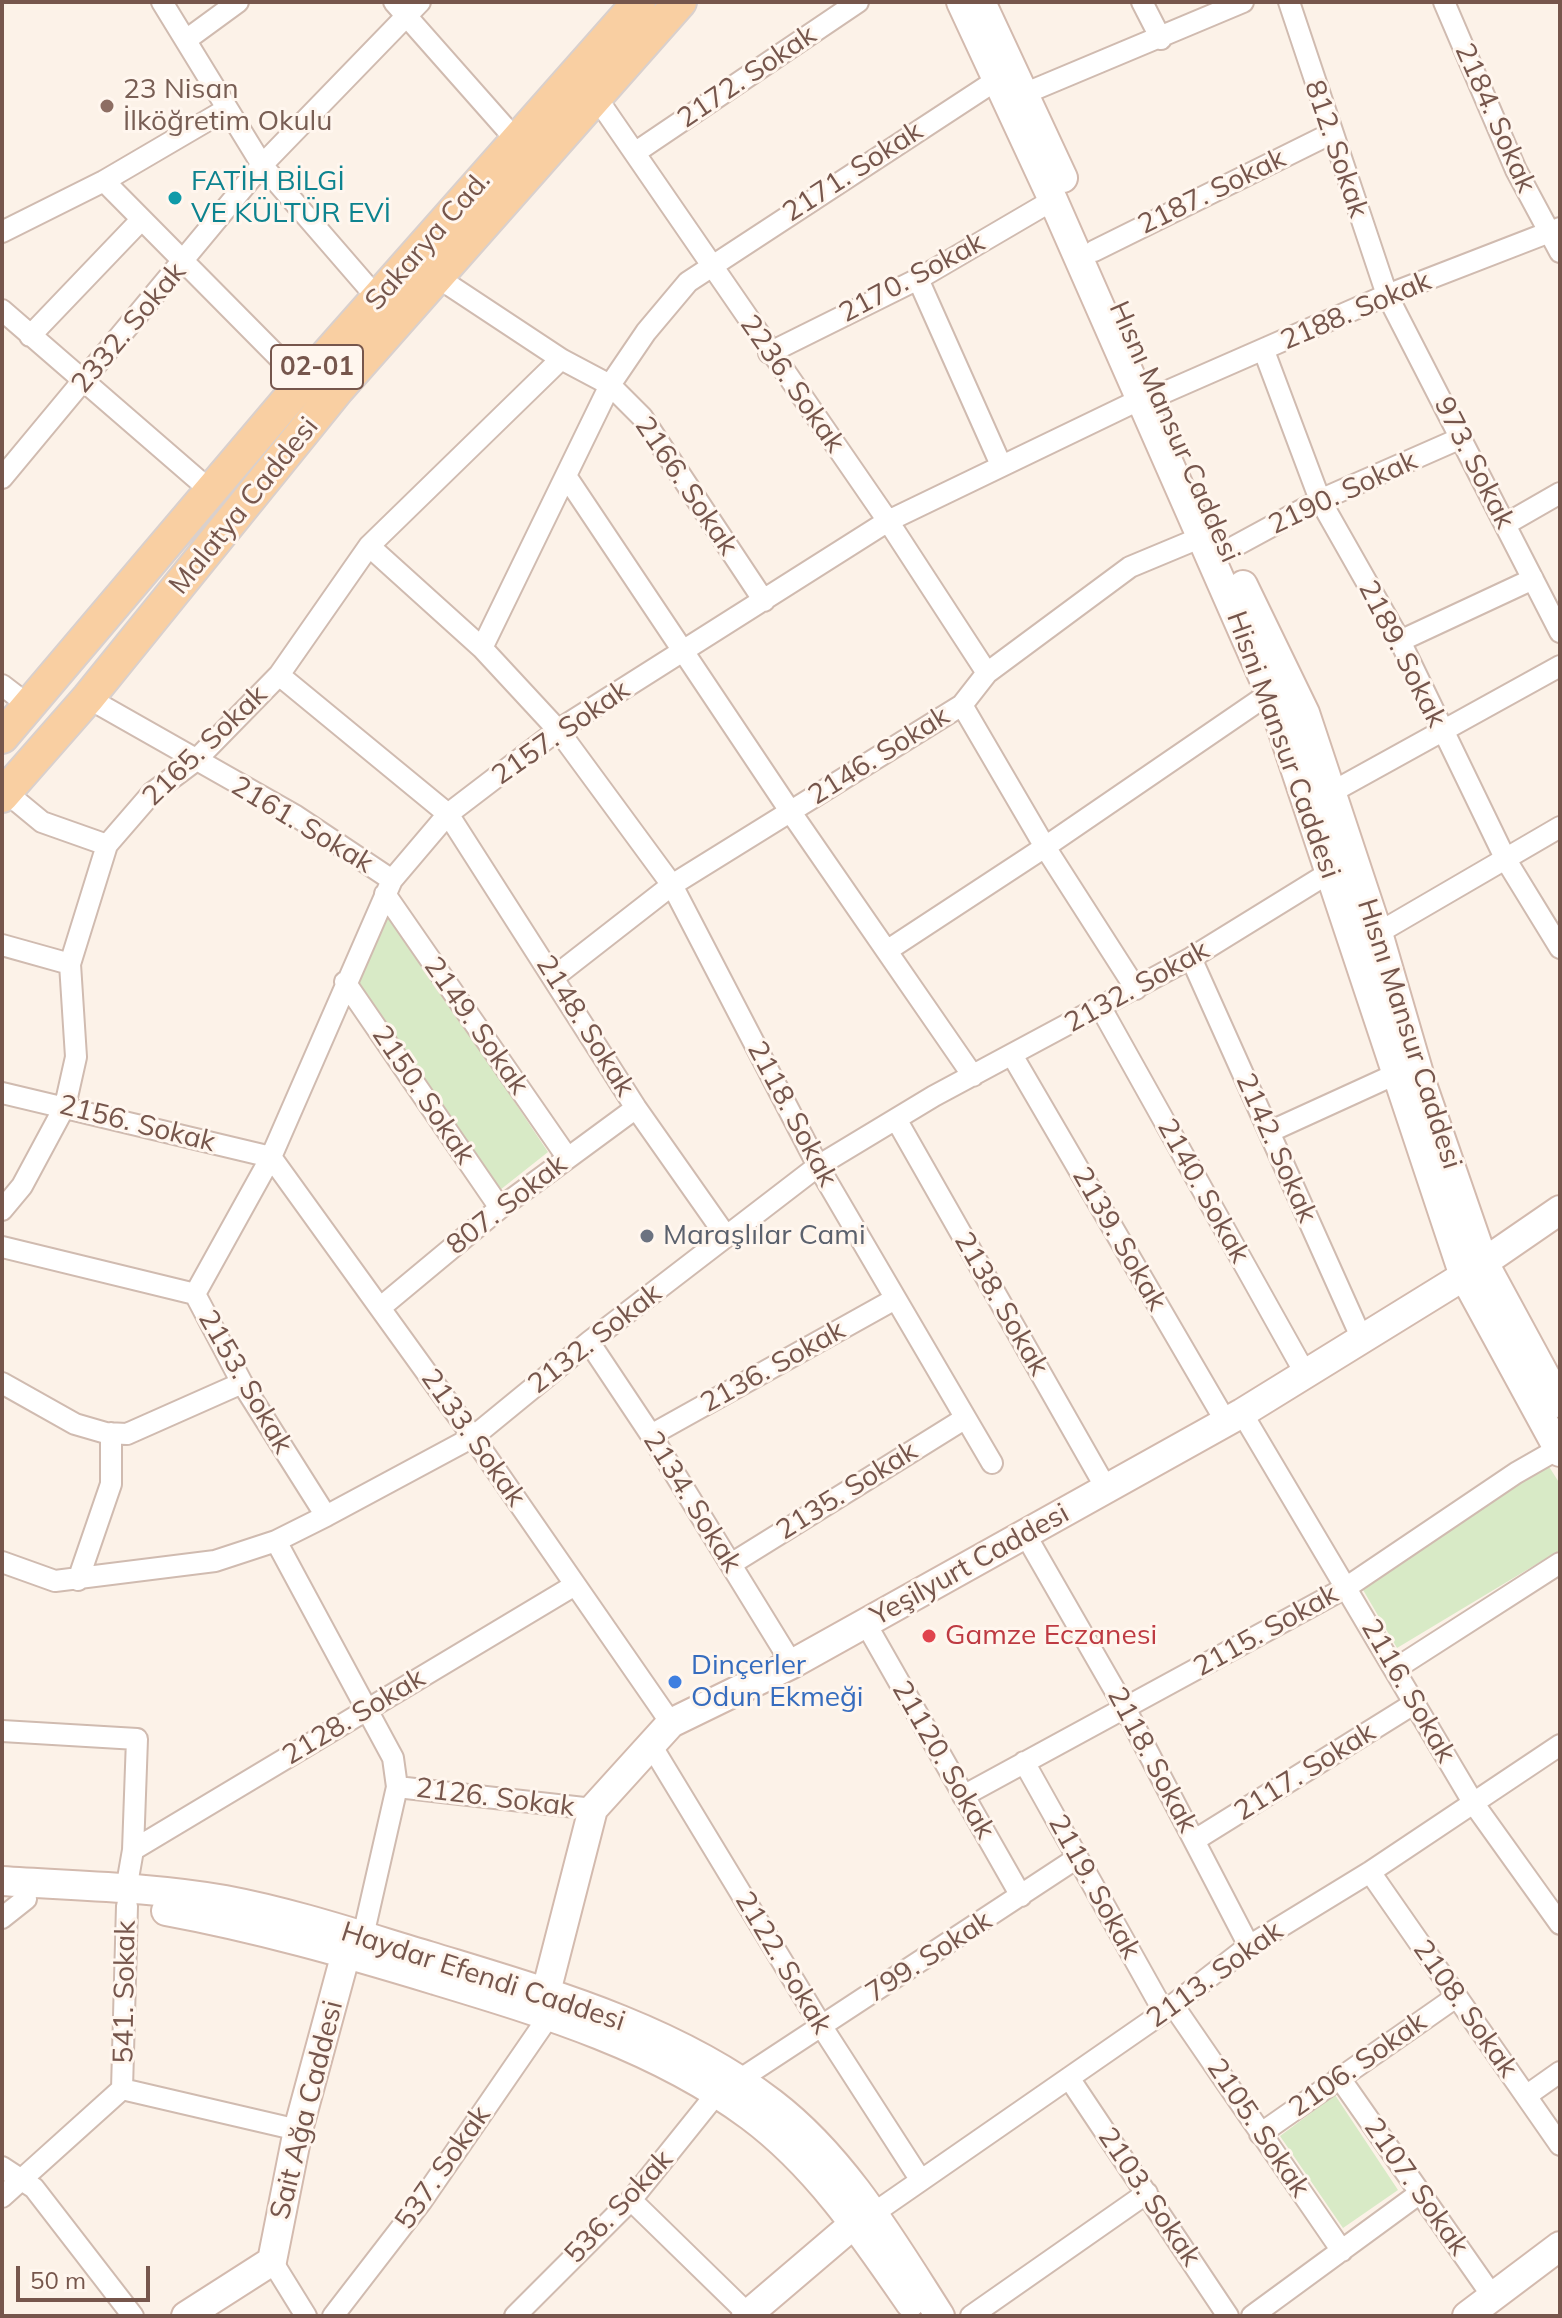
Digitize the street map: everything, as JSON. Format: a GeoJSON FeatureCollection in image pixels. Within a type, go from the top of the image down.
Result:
{"type":"FeatureCollection","features":[{"type":"Feature","properties":{"kind":"main road","name":"Sakarya Cad."},"geometry":{"type":"LineString","coordinates":[[2,737],[60,673],[303,382],[639,2]]}},
{"type":"Feature","properties":{"kind":"main road","name":"Malatya Caddesi"},"geometry":{"type":"LineString","coordinates":[[3,792],[88,698],[338,389],[680,2]]}},
{"type":"Feature","properties":{"kind":"main road","name":"Hisni Mansur Caddesi"},"geometry":{"type":"LineString","coordinates":[[961,2],[995,81],[1148,398],[1214,544],[1270,693],[1396,1074],[1474,1269],[1559,1450]]}},
{"type":"Feature","properties":{"kind":"main road","name":"Hısnı Mansur Caddesi"},"geometry":{"type":"LineString","coordinates":[[981,2],[1026,93],[1094,251],[1148,398]]}},
{"type":"Feature","properties":{"kind":"main road","name":"Hısnı Mansur Caddesi"},"geometry":{"type":"LineString","coordinates":[[1214,544],[1305,713],[1378,933],[1474,1269],[1560,1403]]}},
{"type":"Feature","properties":{"kind":"main road","name":"Yeşilyurt Caddesi"},"geometry":{"type":"LineString","coordinates":[[547,2004],[593,1809],[671,1723],[866,1624],[1234,1417],[1474,1269],[1560,1210]]}},
{"type":"Feature","properties":{"kind":"main road","name":"Haydar Efendi Caddesi"},"geometry":{"type":"LineString","coordinates":[[2,1881],[126,1898]]}},
{"type":"Feature","properties":{"kind":"main road","name":"Haydar Efendi Caddesi"},"geometry":{"type":"LineString","coordinates":[[14,1898],[224,1900],[354,1944],[652,2035],[728,2086],[775,2105],[940,2316]]}},
{"type":"Feature","properties":{"kind":"main road","name":"Sait Ağa Caddesi"},"geometry":{"type":"LineString","coordinates":[[272,2261],[298,2130],[354,1944]]}},
{"type":"Feature","properties":{"kind":"main road","name":"Haydar Efendi Caddesi"},"geometry":{"type":"LineString","coordinates":[[864,2218],[918,2316]]}},
{"type":"Feature","properties":{"kind":"main road"},"geometry":{"type":"LineString","coordinates":[[748,2315],[864,2218]]}},
{"type":"Feature","properties":{"kind":"main road"},"geometry":{"type":"LineString","coordinates":[[1467,2316],[1560,2246]]}},
{"type":"Feature","properties":{"kind":"main road"},"geometry":{"type":"LineString","coordinates":[[186,2316],[272,2261]]}},
{"type":"Feature","properties":{"kind":"street"},"geometry":{"type":"LineString","coordinates":[[162,2],[262,165],[378,299]]}},
{"type":"Feature","properties":{"kind":"street"},"geometry":{"type":"LineString","coordinates":[[186,40],[238,2]]}},
{"type":"Feature","properties":{"kind":"street","name":"2172. Sokak"},"geometry":{"type":"LineString","coordinates":[[636,152],[858,2]]}},
{"type":"Feature","properties":{"kind":"street"},"geometry":{"type":"LineString","coordinates":[[1142,2],[1161,39]]}},
{"type":"Feature","properties":{"kind":"street","name":"812. Sokak"},"geometry":{"type":"LineString","coordinates":[[1289,2],[1330,134],[1387,295]]}},
{"type":"Feature","properties":{"kind":"street","name":"2184. Sokak"},"geometry":{"type":"LineString","coordinates":[[1444,2],[1554,231],[1560,252]]}},
{"type":"Feature","properties":{"kind":"street"},"geometry":{"type":"LineString","coordinates":[[1026,93],[1161,39],[1234,4]]}},
{"type":"Feature","properties":{"kind":"street"},"geometry":{"type":"LineString","coordinates":[[407,6],[516,140]]}},
{"type":"Feature","properties":{"kind":"street","name":"2332. Sokak"},"geometry":{"type":"LineString","coordinates":[[2,478],[262,165],[407,6]]}},
{"type":"Feature","properties":{"kind":"street","name":"2171. Sokak"},"geometry":{"type":"LineString","coordinates":[[482,648],[610,385],[646,332],[688,282],[710,264],[995,81]]}},
{"type":"Feature","properties":{"kind":"street","name":"2236. Sokak"},"geometry":{"type":"LineString","coordinates":[[596,97],[769,353],[888,521],[987,673]]}},
{"type":"Feature","properties":{"kind":"street"},"geometry":{"type":"LineString","coordinates":[[2,232],[104,181],[227,109]]}},
{"type":"Feature","properties":{"kind":"street","name":"2187. Sokak"},"geometry":{"type":"LineString","coordinates":[[1094,251],[1330,134]]}},
{"type":"Feature","properties":{"kind":"street"},"geometry":{"type":"LineString","coordinates":[[104,181],[303,382]]}},
{"type":"Feature","properties":{"kind":"street","name":"2170. Sokak"},"geometry":{"type":"LineString","coordinates":[[769,353],[918,279],[1053,200]]}},
{"type":"Feature","properties":{"kind":"street"},"geometry":{"type":"LineString","coordinates":[[30,336],[141,220]]}},
{"type":"Feature","properties":{"kind":"street","name":"2188. Sokak"},"geometry":{"type":"LineString","coordinates":[[1148,398],[1264,351],[1387,295],[1554,231]]}},
{"type":"Feature","properties":{"kind":"street","name":"2166. Sokak"},"geometry":{"type":"LineString","coordinates":[[437,277],[561,359],[610,385],[642,417],[764,601]]}},
{"type":"Feature","properties":{"kind":"street"},"geometry":{"type":"LineString","coordinates":[[918,279],[1001,465]]}},
{"type":"Feature","properties":{"kind":"street","name":"973. Sokak"},"geometry":{"type":"LineString","coordinates":[[1387,295],[1559,627]]}},
{"type":"Feature","properties":{"kind":"street"},"geometry":{"type":"LineString","coordinates":[[2,310],[212,492]]}},
{"type":"Feature","properties":{"kind":"street","name":"2189. Sokak"},"geometry":{"type":"LineString","coordinates":[[1264,351],[1320,500],[1400,641],[1506,860],[1560,948]]}},
{"type":"Feature","properties":{"kind":"street","name":"2165. Sokak"},"geometry":{"type":"LineString","coordinates":[[2,1210],[22,1186],[65,1106],[76,1057],[70,964],[107,845],[152,793],[195,761],[279,675],[369,546],[561,359]]}},
{"type":"Feature","properties":{"kind":"street","name":"2157. Sokak"},"geometry":{"type":"LineString","coordinates":[[195,1294],[271,1157],[388,887],[448,814],[558,730],[888,521],[1148,398]]}},
{"type":"Feature","properties":{"kind":"street","name":"2190. Sokak"},"geometry":{"type":"LineString","coordinates":[[1214,544],[1461,438]]}},
{"type":"Feature","properties":{"kind":"street"},"geometry":{"type":"LineString","coordinates":[[566,476],[682,652],[973,1076]]}},
{"type":"Feature","properties":{"kind":"street"},"geometry":{"type":"LineString","coordinates":[[1506,524],[1560,493]]}},
{"type":"Feature","properties":{"kind":"street","name":"2146. Sokak"},"geometry":{"type":"LineString","coordinates":[[554,977],[672,885],[962,705],[987,673],[1130,567],[1214,544]]}},
{"type":"Feature","properties":{"kind":"street","name":"2118. Sokak"},"geometry":{"type":"LineString","coordinates":[[369,546],[482,648],[558,730],[672,885],[818,1166],[992,1463]]}},
{"type":"Feature","properties":{"kind":"street"},"geometry":{"type":"LineString","coordinates":[[1400,641],[1533,579]]}},
{"type":"Feature","properties":{"kind":"street"},"geometry":{"type":"LineString","coordinates":[[1332,792],[1443,734],[1560,666]]}},
{"type":"Feature","properties":{"kind":"street","name":"2148. Sokak"},"geometry":{"type":"LineString","coordinates":[[279,675],[448,814],[636,1108],[726,1236]]}},
{"type":"Feature","properties":{"kind":"street"},"geometry":{"type":"LineString","coordinates":[[2,685],[28,705]]}},
{"type":"Feature","properties":{"kind":"street"},"geometry":{"type":"LineString","coordinates":[[888,950],[1270,693]]}},
{"type":"Feature","properties":{"kind":"street","name":"2161. Sokak"},"geometry":{"type":"LineString","coordinates":[[88,698],[296,816],[388,887]]}},
{"type":"Feature","properties":{"kind":"street"},"geometry":{"type":"LineString","coordinates":[[962,705],[1045,847],[1136,989]]}},
{"type":"Feature","properties":{"kind":"street"},"geometry":{"type":"LineString","coordinates":[[3,792],[42,822],[107,845]]}},
{"type":"Feature","properties":{"kind":"street"},"geometry":{"type":"LineString","coordinates":[[1378,933],[1560,827]]}},
{"type":"Feature","properties":{"kind":"street","name":"2132. Sokak"},"geometry":{"type":"LineString","coordinates":[[2,1562],[55,1581],[215,1561],[276,1541],[326,1516],[473,1437],[589,1342],[818,1166],[973,1076],[1191,958],[1331,874],[1353,857]]}},
{"type":"Feature","properties":{"kind":"street","name":"2149. Sokak"},"geometry":{"type":"LineString","coordinates":[[388,887],[567,1157]]}},
{"type":"Feature","properties":{"kind":"street"},"geometry":{"type":"LineString","coordinates":[[2,945],[70,964]]}},
{"type":"Feature","properties":{"kind":"street","name":"2142. Sokak"},"geometry":{"type":"LineString","coordinates":[[1191,958],[1361,1337]]}},
{"type":"Feature","properties":{"kind":"street","name":"2150. Sokak"},"geometry":{"type":"LineString","coordinates":[[345,982],[500,1208]]}},
{"type":"Feature","properties":{"kind":"street","name":"2140. Sokak"},"geometry":{"type":"LineString","coordinates":[[1101,1008],[1305,1373]]}},
{"type":"Feature","properties":{"kind":"street","name":"2139. Sokak"},"geometry":{"type":"LineString","coordinates":[[1012,1055],[1234,1417]]}},
{"type":"Feature","properties":{"kind":"street"},"geometry":{"type":"LineString","coordinates":[[1269,1132],[1396,1074]]}},
{"type":"Feature","properties":{"kind":"street","name":"2156. Sokak"},"geometry":{"type":"LineString","coordinates":[[2,1093],[271,1157]]}},
{"type":"Feature","properties":{"kind":"street","name":"807. Sokak"},"geometry":{"type":"LineString","coordinates":[[381,1307],[500,1208],[636,1108]]}},
{"type":"Feature","properties":{"kind":"street","name":"2138. Sokak"},"geometry":{"type":"LineString","coordinates":[[896,1119],[1106,1488]]}},
{"type":"Feature","properties":{"kind":"street","name":"2133. Sokak"},"geometry":{"type":"LineString","coordinates":[[271,1157],[473,1437],[671,1723]]}},
{"type":"Feature","properties":{"kind":"street","name":"2153. Sokak"},"geometry":{"type":"LineString","coordinates":[[2,1247],[195,1294],[242,1383],[326,1516]]}},
{"type":"Feature","properties":{"kind":"street","name":"2136. Sokak"},"geometry":{"type":"LineString","coordinates":[[651,1435],[895,1299]]}},
{"type":"Feature","properties":{"kind":"street","name":"2134. Sokak"},"geometry":{"type":"LineString","coordinates":[[589,1342],[651,1435],[792,1664]]}},
{"type":"Feature","properties":{"kind":"street"},"geometry":{"type":"LineString","coordinates":[[2,1383],[75,1424],[127,1434],[242,1383]]}},
{"type":"Feature","properties":{"kind":"street","name":"2116. Sokak"},"geometry":{"type":"LineString","coordinates":[[1234,1417],[1347,1587],[1474,1804],[1559,1919]]}},
{"type":"Feature","properties":{"kind":"street","name":"2135. Sokak"},"geometry":{"type":"LineString","coordinates":[[731,1564],[964,1419]]}},
{"type":"Feature","properties":{"kind":"street"},"geometry":{"type":"LineString","coordinates":[[78,1580],[111,1484],[111,1433]]}},
{"type":"Feature","properties":{"kind":"street","name":"2115. Sokak"},"geometry":{"type":"LineString","coordinates":[[963,1796],[1347,1587],[1516,1473],[1559,1450]]}},
{"type":"Feature","properties":{"kind":"street","name":"2118. Sokak"},"geometry":{"type":"LineString","coordinates":[[1025,1534],[1125,1708],[1249,1946]]}},
{"type":"Feature","properties":{"kind":"street"},"geometry":{"type":"LineString","coordinates":[[276,1541],[393,1758],[397,1787],[354,1944]]}},
{"type":"Feature","properties":{"kind":"street"},"geometry":{"type":"LineString","coordinates":[[1395,1669],[1560,1563]]}},
{"type":"Feature","properties":{"kind":"street","name":"2128. Sokak"},"geometry":{"type":"LineString","coordinates":[[133,1850],[575,1585]]}},
{"type":"Feature","properties":{"kind":"street","name":"21120. Sokak"},"geometry":{"type":"LineString","coordinates":[[866,1624],[1021,1896]]}},
{"type":"Feature","properties":{"kind":"street","name":"2117. Sokak"},"geometry":{"type":"LineString","coordinates":[[1195,1840],[1415,1703]]}},
{"type":"Feature","properties":{"kind":"street","name":"541. Sokak"},"geometry":{"type":"LineString","coordinates":[[2,1731],[137,1739],[133,1850],[126,1898],[122,2089],[298,2130]]}},
{"type":"Feature","properties":{"kind":"street","name":"2122. Sokak"},"geometry":{"type":"LineString","coordinates":[[651,1745],[822,2027],[920,2179]]}},
{"type":"Feature","properties":{"kind":"street","name":"2113. Sokak"},"geometry":{"type":"LineString","coordinates":[[864,2218],[1169,2008],[1249,1946],[1370,1872],[1560,1745]]}},
{"type":"Feature","properties":{"kind":"street","name":"2119. Sokak"},"geometry":{"type":"LineString","coordinates":[[1024,1762],[1077,1858],[1169,2008]]}},
{"type":"Feature","properties":{"kind":"street","name":"2126. Sokak"},"geometry":{"type":"LineString","coordinates":[[397,1787],[593,1809]]}},
{"type":"Feature","properties":{"kind":"street","name":"799. Sokak"},"geometry":{"type":"LineString","coordinates":[[728,2086],[1077,1858]]}},
{"type":"Feature","properties":{"kind":"street","name":"2108. Sokak"},"geometry":{"type":"LineString","coordinates":[[1370,1872],[1560,2145]]}},
{"type":"Feature","properties":{"kind":"street"},"geometry":{"type":"LineString","coordinates":[[2,1918],[14,1898]]}},
{"type":"Feature","properties":{"kind":"street","name":"2106. Sokak"},"geometry":{"type":"LineString","coordinates":[[1260,2134],[1456,1997]]}},
{"type":"Feature","properties":{"kind":"street","name":"537. Sokak"},"geometry":{"type":"LineString","coordinates":[[333,2316],[421,2202],[547,2004]]}},
{"type":"Feature","properties":{"kind":"street","name":"2105. Sokak"},"geometry":{"type":"LineString","coordinates":[[1169,2008],[1228,2081],[1260,2134],[1342,2251]]}},
{"type":"Feature","properties":{"kind":"street"},"geometry":{"type":"LineString","coordinates":[[1526,2096],[1560,2072]]}},
{"type":"Feature","properties":{"kind":"street","name":"2107. Sokak"},"geometry":{"type":"LineString","coordinates":[[1339,2077],[1493,2297]]}},
{"type":"Feature","properties":{"kind":"street","name":"2103. Sokak"},"geometry":{"type":"LineString","coordinates":[[1069,2078],[1228,2316]]}},
{"type":"Feature","properties":{"kind":"street","name":"536. Sokak"},"geometry":{"type":"LineString","coordinates":[[519,2314],[631,2200],[728,2086]]}},
{"type":"Feature","properties":{"kind":"street"},"geometry":{"type":"LineString","coordinates":[[2,2197],[122,2089]]}},
{"type":"Feature","properties":{"kind":"street"},"geometry":{"type":"LineString","coordinates":[[2,2167],[34,2188],[133,2316]]}},
{"type":"Feature","properties":{"kind":"street"},"geometry":{"type":"LineString","coordinates":[[971,2316],[1147,2193]]}},
{"type":"Feature","properties":{"kind":"street"},"geometry":{"type":"LineString","coordinates":[[1252,2316],[1420,2193]]}},
{"type":"Feature","properties":{"kind":"street"},"geometry":{"type":"LineString","coordinates":[[631,2200],[748,2315]]}},
{"type":"Feature","properties":{"kind":"street"},"geometry":{"type":"LineString","coordinates":[[272,2261],[306,2316]]}},
{"type":"Feature","properties":{"kind":"green space"},"geometry":{"type":"Polygon","coordinates":[[[387,911],[548,1152],[500,1190],[357,980],[387,911]]]}},
{"type":"Feature","properties":{"kind":"green space"},"geometry":{"type":"Polygon","coordinates":[[[1548,1465],[1560,1484],[1560,1550],[1397,1648],[1359,1583],[1548,1465]]]}},
{"type":"Feature","properties":{"kind":"green space"},"geometry":{"type":"Polygon","coordinates":[[[1335,2095],[1398,2190],[1343,2228],[1280,2136],[1335,2095]]]}},
{"type":"Feature","properties":{"kind":"place","name":"23 Nisan İlköğretim Okulu"},"geometry":{"type":"Point","coordinates":[107,106]}},
{"type":"Feature","properties":{"kind":"place","name":"FATİH BİLGİ VE KÜLTÜR EVİ"},"geometry":{"type":"Point","coordinates":[175,198]}},
{"type":"Feature","properties":{"kind":"place","name":"Maraşlılar Cami"},"geometry":{"type":"Point","coordinates":[647,1236]}},
{"type":"Feature","properties":{"kind":"place","name":"Gamze Eczanesi"},"geometry":{"type":"Point","coordinates":[929,1636]}},
{"type":"Feature","properties":{"kind":"place","name":"Dinçerler Odun Ekmeği"},"geometry":{"type":"Point","coordinates":[675,1682]}}]}
